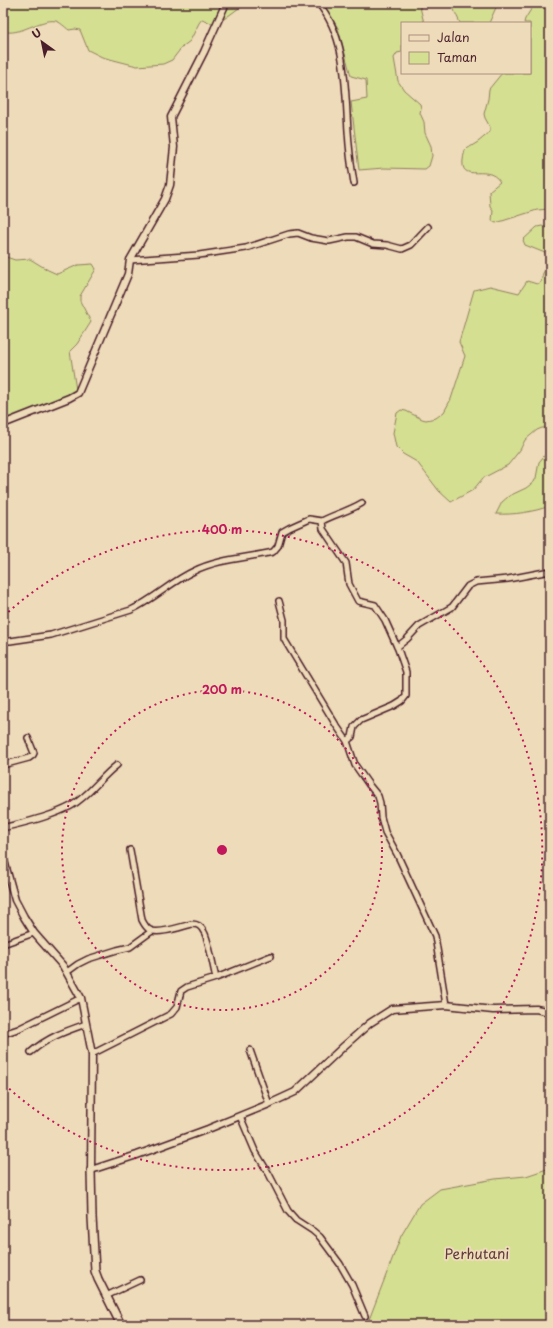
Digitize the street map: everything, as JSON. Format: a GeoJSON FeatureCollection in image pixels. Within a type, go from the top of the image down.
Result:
{"type":"FeatureCollection","features":[{"type":"Feature","properties":{"kind":"main road"},"geometry":{"type":"LineString","coordinates":[[91,1170],[94,1262],[98,1279],[120,1325]]}},
{"type":"Feature","properties":{"kind":"street"},"geometry":{"type":"LineString","coordinates":[[3,424],[78,393],[128,274],[130,260],[165,199],[170,186],[174,147],[170,118],[204,52],[226,3]]}},
{"type":"Feature","properties":{"kind":"street"},"geometry":{"type":"LineString","coordinates":[[318,3],[332,23],[341,58],[344,76],[350,160],[354,183]]}},
{"type":"Feature","properties":{"kind":"street"},"geometry":{"type":"LineString","coordinates":[[130,260],[199,255],[246,248],[289,234],[298,233],[311,238],[330,241],[348,237],[356,237],[373,244],[387,245],[402,249],[411,245],[428,227]]}},
{"type":"Feature","properties":{"kind":"street"},"geometry":{"type":"LineString","coordinates":[[3,641],[50,635],[131,610],[143,604],[156,594],[194,571],[222,561],[273,552],[278,546],[282,532],[289,528],[309,519],[322,521],[336,514],[352,509],[362,503]]}},
{"type":"Feature","properties":{"kind":"street"},"geometry":{"type":"LineString","coordinates":[[322,521],[323,529],[346,563],[349,584],[358,601],[375,605],[385,620],[406,672],[406,696],[402,701],[361,720],[354,727],[352,738],[347,741]]}},
{"type":"Feature","properties":{"kind":"street"},"geometry":{"type":"LineString","coordinates":[[397,647],[419,626],[452,606],[468,586],[476,582],[508,579],[550,571]]}},
{"type":"Feature","properties":{"kind":"street"},"geometry":{"type":"LineString","coordinates":[[279,601],[284,620],[284,638],[347,741],[355,765],[378,796],[385,832],[397,854],[435,936],[446,1005]]}},
{"type":"Feature","properties":{"kind":"street"},"geometry":{"type":"LineString","coordinates":[[3,765],[29,758],[33,755],[34,753],[28,738]]}},
{"type":"Feature","properties":{"kind":"street"},"geometry":{"type":"LineString","coordinates":[[3,828],[46,816],[71,806],[87,794],[117,765]]}},
{"type":"Feature","properties":{"kind":"street"},"geometry":{"type":"LineString","coordinates":[[130,850],[142,920],[148,930],[156,932],[192,924],[200,926],[206,934],[216,978]]}},
{"type":"Feature","properties":{"kind":"street"},"geometry":{"type":"LineString","coordinates":[[3,857],[6,878],[24,917],[34,933],[67,972],[81,998],[92,1054],[91,1170],[137,1155],[240,1116],[298,1090],[344,1046],[383,1014],[392,1009],[446,1005],[493,1010],[536,1009],[550,1012]]}},
{"type":"Feature","properties":{"kind":"street"},"geometry":{"type":"LineString","coordinates":[[67,972],[88,959],[130,947],[152,931]]}},
{"type":"Feature","properties":{"kind":"street"},"geometry":{"type":"LineString","coordinates":[[3,944],[34,933]]}},
{"type":"Feature","properties":{"kind":"street"},"geometry":{"type":"LineString","coordinates":[[92,1054],[171,1014],[176,1007],[181,991],[187,987],[216,978],[271,956]]}},
{"type":"Feature","properties":{"kind":"street"},"geometry":{"type":"LineString","coordinates":[[3,1034],[18,1030],[81,998]]}},
{"type":"Feature","properties":{"kind":"street"},"geometry":{"type":"LineString","coordinates":[[32,1052],[56,1035],[86,1024]]}},
{"type":"Feature","properties":{"kind":"street"},"geometry":{"type":"LineString","coordinates":[[250,1050],[269,1104]]}},
{"type":"Feature","properties":{"kind":"street"},"geometry":{"type":"LineString","coordinates":[[240,1116],[255,1151],[288,1211],[296,1220],[320,1237],[340,1264],[352,1285],[365,1316]]}},
{"type":"Feature","properties":{"kind":"street"},"geometry":{"type":"LineString","coordinates":[[106,1296],[140,1280]]}},
{"type":"Feature","properties":{"kind":"green space"},"geometry":{"type":"Polygon","coordinates":[[[3,3],[254,3],[239,8],[224,19],[211,23],[202,19],[190,41],[182,47],[172,60],[163,64],[137,66],[102,57],[88,50],[80,30],[69,30],[61,23],[56,21],[43,22],[16,32],[3,31],[3,3]]]}},
{"type":"Feature","properties":{"kind":"green space"},"geometry":{"type":"Polygon","coordinates":[[[322,3],[419,3],[424,22],[401,22],[401,52],[397,53],[394,58],[398,81],[404,90],[420,104],[420,113],[424,122],[425,133],[431,146],[432,156],[429,166],[425,169],[384,168],[359,170],[351,102],[367,99],[366,80],[351,76],[338,28],[322,3]]]}},
{"type":"Feature","properties":{"kind":"green space"},"geometry":{"type":"Polygon","coordinates":[[[451,3],[498,3],[489,22],[460,22],[451,3]]]}},
{"type":"Feature","properties":{"kind":"green space"},"geometry":{"type":"Polygon","coordinates":[[[535,3],[550,3],[550,209],[537,210],[496,223],[492,221],[493,210],[490,206],[489,191],[500,182],[488,173],[468,172],[464,169],[463,162],[465,150],[490,132],[490,127],[484,114],[489,89],[501,74],[531,74],[531,22],[524,22],[535,3]]]}},
{"type":"Feature","properties":{"kind":"green space"},"geometry":{"type":"Polygon","coordinates":[[[542,226],[550,229],[550,256],[525,245],[523,240],[537,227],[542,226]]]}},
{"type":"Feature","properties":{"kind":"green space"},"geometry":{"type":"Polygon","coordinates":[[[6,257],[15,260],[30,259],[57,274],[78,265],[93,264],[96,269],[80,296],[80,301],[91,322],[77,344],[70,351],[76,390],[68,396],[3,422],[3,258],[6,257]]]}},
{"type":"Feature","properties":{"kind":"green space"},"geometry":{"type":"Polygon","coordinates":[[[550,264],[550,428],[542,428],[537,430],[525,440],[520,450],[508,465],[483,478],[473,490],[451,502],[439,491],[417,462],[403,454],[396,447],[393,433],[397,413],[401,410],[406,411],[426,420],[436,418],[444,412],[451,399],[465,356],[459,342],[474,290],[490,286],[519,293],[527,281],[537,284],[541,282],[543,273],[550,264]]]}},
{"type":"Feature","properties":{"kind":"green space"},"geometry":{"type":"Polygon","coordinates":[[[550,449],[550,506],[523,513],[496,514],[502,502],[509,496],[526,488],[534,482],[539,462],[550,449]]]}},
{"type":"Feature","properties":{"kind":"green space","name":"Perhutani"},"geometry":{"type":"Polygon","coordinates":[[[550,1168],[550,1325],[367,1325],[401,1236],[420,1204],[440,1189],[495,1179],[526,1176],[550,1168]]]}}]}
